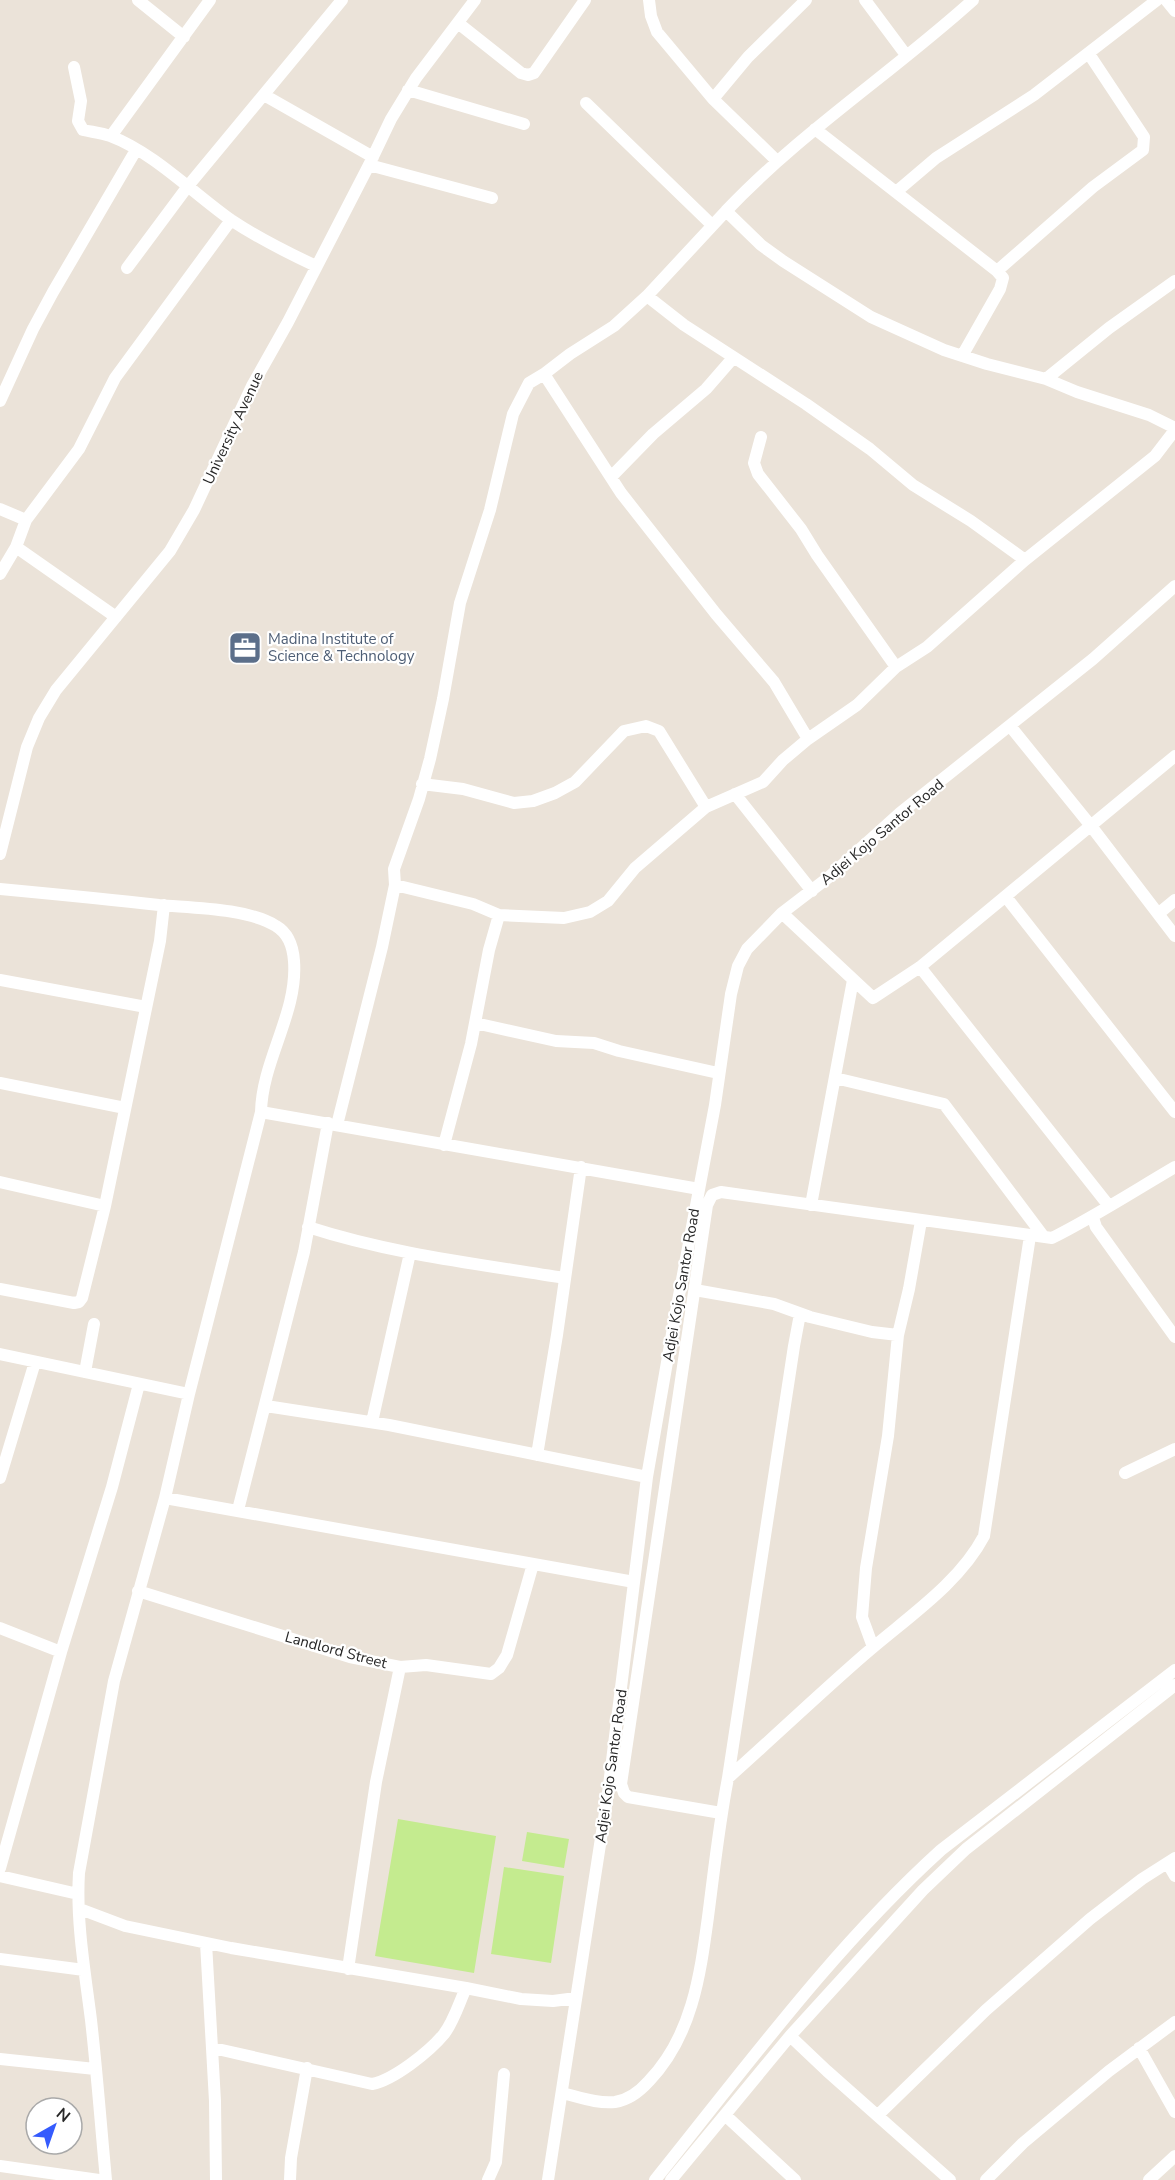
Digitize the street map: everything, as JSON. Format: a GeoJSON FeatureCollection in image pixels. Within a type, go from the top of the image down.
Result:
{"type":"FeatureCollection","features":[{"type":"Feature","properties":{"kind":"street"},"geometry":{"type":"LineString","coordinates":[[138,0],[184,37]]}},
{"type":"Feature","properties":{"kind":"street"},"geometry":{"type":"LineString","coordinates":[[111,136],[210,0]]}},
{"type":"Feature","properties":{"kind":"street"},"geometry":{"type":"LineString","coordinates":[[127,268],[188,186],[342,0]]}},
{"type":"Feature","properties":{"kind":"street","name":"University Avenue"},"geometry":{"type":"LineString","coordinates":[[0,854],[27,747],[39,718],[57,690],[170,551],[186,527],[248,394],[391,119],[408,90],[475,0]]}},
{"type":"Feature","properties":{"kind":"street"},"geometry":{"type":"LineString","coordinates":[[458,23],[521,73],[528,75],[534,73],[585,0]]}},
{"type":"Feature","properties":{"kind":"street"},"geometry":{"type":"LineString","coordinates":[[649,0],[651,16],[657,32],[713,99],[777,161]]}},
{"type":"Feature","properties":{"kind":"street"},"geometry":{"type":"LineString","coordinates":[[713,99],[748,57],[806,0]]}},
{"type":"Feature","properties":{"kind":"street"},"geometry":{"type":"LineString","coordinates":[[865,0],[906,55]]}},
{"type":"Feature","properties":{"kind":"street"},"geometry":{"type":"LineString","coordinates":[[238,1510],[304,1252],[333,1124],[382,947],[395,885],[394,869],[423,784],[443,699],[460,603],[490,510],[513,414],[530,382],[614,326],[647,296],[712,225],[777,161],[870,87],[973,0]]}},
{"type":"Feature","properties":{"kind":"street"},"geometry":{"type":"LineString","coordinates":[[896,192],[936,159],[1034,95],[1157,0]]}},
{"type":"Feature","properties":{"kind":"street"},"geometry":{"type":"LineString","coordinates":[[1166,0],[1175,11]]}},
{"type":"Feature","properties":{"kind":"street"},"geometry":{"type":"LineString","coordinates":[[997,271],[1093,187],[1143,150],[1144,137],[1089,54]]}},
{"type":"Feature","properties":{"kind":"street"},"geometry":{"type":"LineString","coordinates":[[74,67],[81,100],[78,122],[83,130],[111,136],[136,150],[188,186],[231,220],[273,246],[316,266]]}},
{"type":"Feature","properties":{"kind":"street"},"geometry":{"type":"LineString","coordinates":[[408,90],[524,124]]}},
{"type":"Feature","properties":{"kind":"street"},"geometry":{"type":"LineString","coordinates":[[264,95],[371,161],[492,198]]}},
{"type":"Feature","properties":{"kind":"street"},"geometry":{"type":"LineString","coordinates":[[586,103],[712,225]]}},
{"type":"Feature","properties":{"kind":"street"},"geometry":{"type":"LineString","coordinates":[[815,129],[1003,278],[1000,289],[962,356]]}},
{"type":"Feature","properties":{"kind":"street"},"geometry":{"type":"LineString","coordinates":[[0,401],[48,301],[136,150]]}},
{"type":"Feature","properties":{"kind":"street"},"geometry":{"type":"LineString","coordinates":[[395,885],[473,904],[499,915],[564,918],[590,912],[608,901],[635,868],[706,807],[763,782],[783,760],[808,739],[857,705],[896,667],[927,647],[1025,560],[1155,456],[1175,429],[1149,415],[1077,392],[1046,379],[962,356],[871,317],[760,245],[726,211]]}},
{"type":"Feature","properties":{"kind":"street"},"geometry":{"type":"LineString","coordinates":[[0,574],[16,547],[26,520],[80,449],[115,378],[231,220]]}},
{"type":"Feature","properties":{"kind":"street"},"geometry":{"type":"LineString","coordinates":[[1046,379],[1109,328],[1175,281]]}},
{"type":"Feature","properties":{"kind":"street"},"geometry":{"type":"LineString","coordinates":[[647,296],[684,325],[870,449],[913,485],[1025,560]]}},
{"type":"Feature","properties":{"kind":"street"},"geometry":{"type":"LineString","coordinates":[[612,476],[653,434],[706,389],[733,358]]}},
{"type":"Feature","properties":{"kind":"street"},"geometry":{"type":"LineString","coordinates":[[544,374],[621,493],[774,682],[808,739]]}},
{"type":"Feature","properties":{"kind":"street"},"geometry":{"type":"LineString","coordinates":[[761,436],[754,463],[758,474],[801,529],[896,667]]}},
{"type":"Feature","properties":{"kind":"street"},"geometry":{"type":"LineString","coordinates":[[0,509],[26,520]]}},
{"type":"Feature","properties":{"kind":"street"},"geometry":{"type":"LineString","coordinates":[[16,547],[116,617]]}},
{"type":"Feature","properties":{"kind":"street","name":"Adjei Kojo Santor Road"},"geometry":{"type":"LineString","coordinates":[[548,2180],[608,1793],[647,1477],[715,1105],[731,994],[738,966],[747,949],[782,913],[812,891],[900,813],[1092,659],[1175,586]]}},
{"type":"Feature","properties":{"kind":"street"},"geometry":{"type":"LineString","coordinates":[[423,784],[463,789],[514,803],[533,801],[575,782],[624,731],[646,726],[659,731],[706,807]]}},
{"type":"Feature","properties":{"kind":"street"},"geometry":{"type":"LineString","coordinates":[[1010,726],[1091,826],[1175,936]]}},
{"type":"Feature","properties":{"kind":"street"},"geometry":{"type":"LineString","coordinates":[[782,913],[873,998],[920,967],[1175,756]]}},
{"type":"Feature","properties":{"kind":"street"},"geometry":{"type":"LineString","coordinates":[[735,794],[812,891]]}},
{"type":"Feature","properties":{"kind":"street"},"geometry":{"type":"LineString","coordinates":[[0,889],[212,909],[246,916],[276,926],[288,938],[294,958],[292,988],[287,1012],[267,1076],[261,1112],[189,1394],[165,1498],[114,1681],[79,1874],[78,1894],[84,1970],[106,2180]]}},
{"type":"Feature","properties":{"kind":"street"},"geometry":{"type":"LineString","coordinates":[[1006,897],[1175,1112]]}},
{"type":"Feature","properties":{"kind":"street"},"geometry":{"type":"LineString","coordinates":[[1158,914],[1175,900]]}},
{"type":"Feature","properties":{"kind":"street"},"geometry":{"type":"LineString","coordinates":[[0,1289],[79,1302],[82,1298],[105,1206],[160,941],[164,905]]}},
{"type":"Feature","properties":{"kind":"street"},"geometry":{"type":"LineString","coordinates":[[444,1145],[499,915]]}},
{"type":"Feature","properties":{"kind":"street"},"geometry":{"type":"LineString","coordinates":[[920,967],[1109,1206]]}},
{"type":"Feature","properties":{"kind":"street"},"geometry":{"type":"LineString","coordinates":[[811,1205],[853,980]]}},
{"type":"Feature","properties":{"kind":"street"},"geometry":{"type":"LineString","coordinates":[[0,981],[146,1007]]}},
{"type":"Feature","properties":{"kind":"street"},"geometry":{"type":"LineString","coordinates":[[475,1023],[556,1041],[594,1043],[619,1051],[718,1073]]}},
{"type":"Feature","properties":{"kind":"street"},"geometry":{"type":"LineString","coordinates":[[835,1078],[944,1104],[1044,1237]]}},
{"type":"Feature","properties":{"kind":"street"},"geometry":{"type":"LineString","coordinates":[[0,1083],[125,1108]]}},
{"type":"Feature","properties":{"kind":"street"},"geometry":{"type":"LineString","coordinates":[[261,1112],[581,1167],[699,1190]]}},
{"type":"Feature","properties":{"kind":"street"},"geometry":{"type":"LineString","coordinates":[[537,1455],[581,1167]]}},
{"type":"Feature","properties":{"kind":"street"},"geometry":{"type":"LineString","coordinates":[[721,1813],[628,1797],[621,1784],[707,1205],[712,1195],[721,1192],[1052,1238],[1093,1218],[1175,1167]]}},
{"type":"Feature","properties":{"kind":"street"},"geometry":{"type":"LineString","coordinates":[[0,1182],[105,1206]]}},
{"type":"Feature","properties":{"kind":"street"},"geometry":{"type":"LineString","coordinates":[[1093,1218],[1096,1227],[1175,1337]]}},
{"type":"Feature","properties":{"kind":"street"},"geometry":{"type":"LineString","coordinates":[[873,1647],[862,1617],[866,1568],[888,1436],[898,1335],[921,1221]]}},
{"type":"Feature","properties":{"kind":"street"},"geometry":{"type":"LineString","coordinates":[[308,1227],[342,1238],[410,1253],[564,1278]]}},
{"type":"Feature","properties":{"kind":"street"},"geometry":{"type":"LineString","coordinates":[[728,1778],[958,1573],[975,1553],[984,1536],[1030,1236]]}},
{"type":"Feature","properties":{"kind":"street"},"geometry":{"type":"LineString","coordinates":[[372,1422],[410,1253]]}},
{"type":"Feature","properties":{"kind":"street"},"geometry":{"type":"LineString","coordinates":[[696,1290],[774,1304],[800,1314],[872,1332],[898,1335]]}},
{"type":"Feature","properties":{"kind":"street"},"geometry":{"type":"LineString","coordinates":[[562,2093],[601,2102],[617,2102],[636,2094],[664,2065],[685,2028],[695,1994],[705,1940],[721,1813],[800,1314]]}},
{"type":"Feature","properties":{"kind":"street"},"geometry":{"type":"LineString","coordinates":[[85,1372],[94,1324]]}},
{"type":"Feature","properties":{"kind":"street"},"geometry":{"type":"LineString","coordinates":[[0,1354],[189,1394]]}},
{"type":"Feature","properties":{"kind":"street"},"geometry":{"type":"LineString","coordinates":[[0,1478],[35,1362]]}},
{"type":"Feature","properties":{"kind":"street"},"geometry":{"type":"LineString","coordinates":[[0,1868],[61,1652],[112,1487],[139,1384]]}},
{"type":"Feature","properties":{"kind":"street"},"geometry":{"type":"LineString","coordinates":[[266,1406],[372,1422],[647,1477]]}},
{"type":"Feature","properties":{"kind":"street"},"geometry":{"type":"LineString","coordinates":[[1125,1473],[1175,1449]]}},
{"type":"Feature","properties":{"kind":"street"},"geometry":{"type":"LineString","coordinates":[[165,1498],[634,1582]]}},
{"type":"Feature","properties":{"kind":"street","name":"Landlord Street"},"geometry":{"type":"LineString","coordinates":[[138,1591],[350,1657],[400,1667],[426,1665],[491,1674],[499,1668],[507,1655],[533,1564]]}},
{"type":"Feature","properties":{"kind":"street"},"geometry":{"type":"LineString","coordinates":[[0,1628],[61,1652]]}},
{"type":"Feature","properties":{"kind":"street"},"geometry":{"type":"LineString","coordinates":[[348,1969],[376,1782],[400,1667]]}},
{"type":"Feature","properties":{"kind":"street"},"geometry":{"type":"LineString","coordinates":[[655,2180],[834,1959],[911,1877],[941,1850],[1175,1670]]}},
{"type":"Feature","properties":{"kind":"street"},"geometry":{"type":"LineString","coordinates":[[671,2180],[790,2036],[904,1910],[958,1856],[1175,1685]]}},
{"type":"Feature","properties":{"kind":"street"},"geometry":{"type":"LineString","coordinates":[[878,2115],[986,2010],[1081,1926],[1142,1880],[1172,1861],[1175,1876]]}},
{"type":"Feature","properties":{"kind":"street"},"geometry":{"type":"LineString","coordinates":[[0,1876],[78,1894]]}},
{"type":"Feature","properties":{"kind":"street"},"geometry":{"type":"LineString","coordinates":[[80,1909],[125,1926],[348,1969],[521,1999],[553,2001],[576,1998]]}},
{"type":"Feature","properties":{"kind":"street"},"geometry":{"type":"LineString","coordinates":[[206,1943],[213,2048],[216,2180]]}},
{"type":"Feature","properties":{"kind":"street"},"geometry":{"type":"LineString","coordinates":[[0,1959],[84,1970]]}},
{"type":"Feature","properties":{"kind":"street"},"geometry":{"type":"LineString","coordinates":[[213,2048],[372,2084],[406,2067],[444,2034],[466,1988]]}},
{"type":"Feature","properties":{"kind":"street"},"geometry":{"type":"LineString","coordinates":[[986,2180],[1023,2143],[1139,2048],[1175,2022]]}},
{"type":"Feature","properties":{"kind":"street"},"geometry":{"type":"LineString","coordinates":[[790,2036],[950,2180]]}},
{"type":"Feature","properties":{"kind":"street"},"geometry":{"type":"LineString","coordinates":[[1139,2048],[1175,2112]]}},
{"type":"Feature","properties":{"kind":"street"},"geometry":{"type":"LineString","coordinates":[[0,2059],[95,2069]]}},
{"type":"Feature","properties":{"kind":"street"},"geometry":{"type":"LineString","coordinates":[[290,2180],[291,2158],[307,2068]]}},
{"type":"Feature","properties":{"kind":"street"},"geometry":{"type":"LineString","coordinates":[[488,2180],[496,2162],[504,2074]]}},
{"type":"Feature","properties":{"kind":"street"},"geometry":{"type":"LineString","coordinates":[[725,2115],[795,2180]]}},
{"type":"Feature","properties":{"kind":"street"},"geometry":{"type":"LineString","coordinates":[[1149,2180],[1175,2156]]}},
{"type":"Feature","properties":{"kind":"street"},"geometry":{"type":"LineString","coordinates":[[0,2166],[99,2180]]}},
{"type":"Feature","properties":{"kind":"green space"},"geometry":{"type":"Polygon","coordinates":[[[398,1819],[496,1836],[474,1973],[375,1956],[398,1819]]]}},
{"type":"Feature","properties":{"kind":"green space"},"geometry":{"type":"Polygon","coordinates":[[[527,1832],[569,1839],[564,1868],[522,1861],[527,1832]]]}},
{"type":"Feature","properties":{"kind":"green space"},"geometry":{"type":"Polygon","coordinates":[[[504,1867],[564,1876],[551,1963],[491,1954],[504,1867]]]}},
{"type":"Feature","properties":{"kind":"place","name":"Madina Institute of Science & Technology"},"geometry":{"type":"Point","coordinates":[245,648]}}]}
